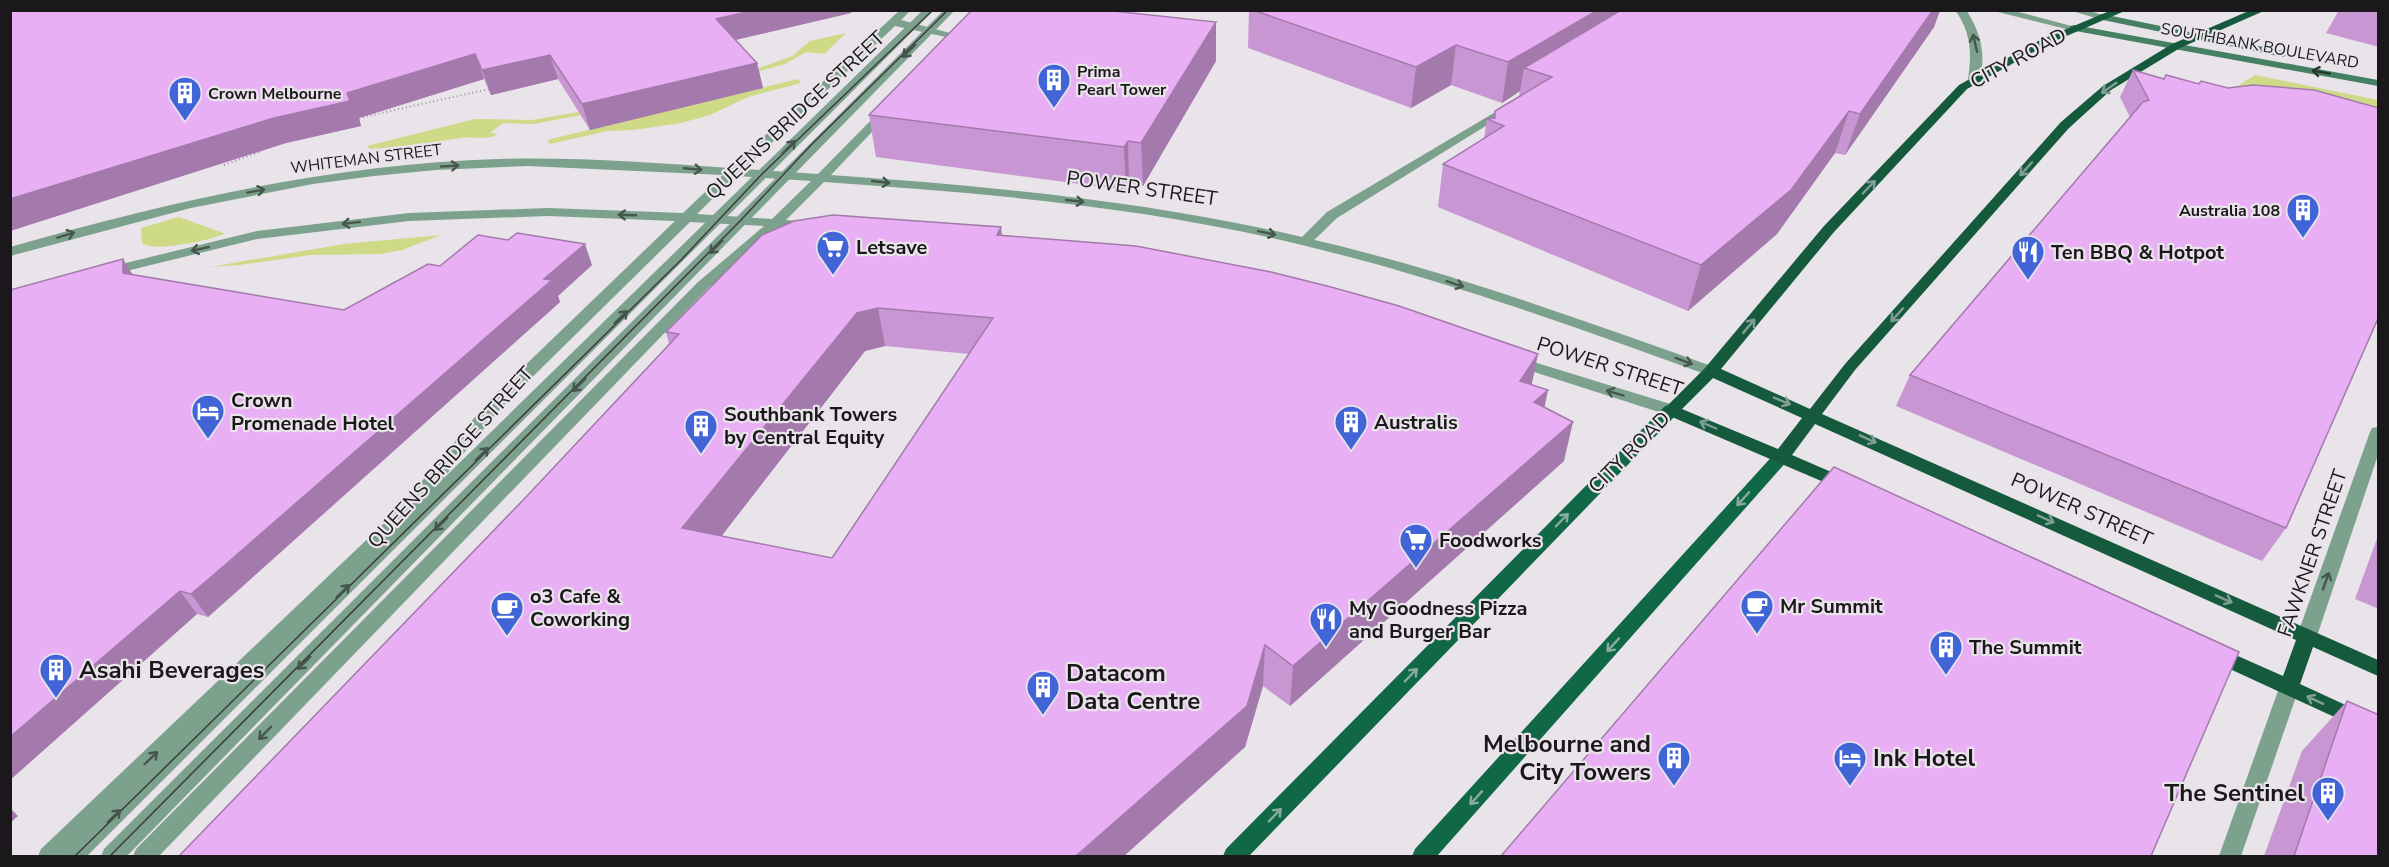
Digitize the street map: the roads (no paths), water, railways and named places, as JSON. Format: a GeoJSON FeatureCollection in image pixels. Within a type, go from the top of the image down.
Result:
{"type":"FeatureCollection","features":[{"type":"Feature","properties":{"kind":"highway","name":"CITY ROAD"},"geometry":{"type":"LineString","coordinates":[[1671,410],[1712,371],[1829,230],[1963,87],[2074,28],[2122,10]]}},
{"type":"Feature","properties":{"kind":"highway"},"geometry":{"type":"LineString","coordinates":[[1782,456],[1850,368],[2065,125],[2107,88],[2176,46],[2261,10]]}},
{"type":"Feature","properties":{"kind":"highway","name":"POWER STREET"},"geometry":{"type":"LineString","coordinates":[[1712,371],[2379,668]]}},
{"type":"Feature","properties":{"kind":"highway","name":"POWER STREET"},"geometry":{"type":"LineString","coordinates":[[1671,410],[1782,456],[1860,492]]}},
{"type":"Feature","properties":{"kind":"highway","name":"FAWKNER STREET"},"geometry":{"type":"LineString","coordinates":[[2289,688],[2307,636]]}},
{"type":"Feature","properties":{"kind":"highway"},"geometry":{"type":"LineString","coordinates":[[2201,647],[2379,729]]}},
{"type":"Feature","properties":{"kind":"main road","name":"SOUTHBANK BOULEVARD"},"geometry":{"type":"LineString","coordinates":[[2102,17],[2379,73]]}},
{"type":"Feature","properties":{"kind":"main road","name":"SOUTHBANK BOULEVARD"},"geometry":{"type":"LineString","coordinates":[[2074,28],[2379,83]]}},
{"type":"Feature","properties":{"kind":"main road","name":"CITY ROAD"},"geometry":{"type":"LineString","coordinates":[[1234,856],[1671,410]]}},
{"type":"Feature","properties":{"kind":"main road"},"geometry":{"type":"LineString","coordinates":[[1423,856],[1782,456]]}},
{"type":"Feature","properties":{"kind":"street","name":"QUEENS BRIDGE STREET"},"geometry":{"type":"LineString","coordinates":[[49,856],[405,513],[495,404],[733,172],[906,10]]}},
{"type":"Feature","properties":{"kind":"street","name":"QUEENS BRIDGE STREET"},"geometry":{"type":"LineString","coordinates":[[72,856],[929,10]]}},
{"type":"Feature","properties":{"kind":"street","name":"QUEENS BRIDGE STREET"},"geometry":{"type":"LineString","coordinates":[[112,856],[950,10]]}},
{"type":"Feature","properties":{"kind":"street"},"geometry":{"type":"LineString","coordinates":[[1960,10],[1972,29],[1978,47],[1974,80]]}},
{"type":"Feature","properties":{"kind":"street","name":"SOUTHBANK BOULEVARD"},"geometry":{"type":"LineString","coordinates":[[1995,10],[2074,28]]}},
{"type":"Feature","properties":{"kind":"street","name":"SOUTHBANK BOULEVARD"},"geometry":{"type":"LineString","coordinates":[[2074,10],[2102,17]]}},
{"type":"Feature","properties":{"kind":"street"},"geometry":{"type":"LineString","coordinates":[[893,23],[914,24],[939,34],[960,37]]}},
{"type":"Feature","properties":{"kind":"street"},"geometry":{"type":"LineString","coordinates":[[1305,241],[1332,215],[1529,95]]}},
{"type":"Feature","properties":{"kind":"street"},"geometry":{"type":"LineString","coordinates":[[144,856],[702,286],[736,261],[776,223],[898,99]]}},
{"type":"Feature","properties":{"kind":"street"},"geometry":{"type":"LineString","coordinates":[[1448,144],[1465,150]]}},
{"type":"Feature","properties":{"kind":"street","name":"WHITEMAN STREET"},"geometry":{"type":"LineString","coordinates":[[10,252],[132,217],[220,197],[319,179],[439,166],[551,162],[628,164],[786,175]]}},
{"type":"Feature","properties":{"kind":"street","name":"POWER STREET"},"geometry":{"type":"LineString","coordinates":[[786,175],[1092,203],[1195,218],[1305,241],[1422,273],[1712,371]]}},
{"type":"Feature","properties":{"kind":"street"},"geometry":{"type":"LineString","coordinates":[[88,277],[257,235],[409,217],[548,212],[742,220],[823,227]]}},
{"type":"Feature","properties":{"kind":"street","name":"POWER STREET"},"geometry":{"type":"LineString","coordinates":[[1505,358],[1671,410]]}},
{"type":"Feature","properties":{"kind":"street","name":"FAWKNER STREET"},"geometry":{"type":"LineString","coordinates":[[2307,636],[2379,432]]}},
{"type":"Feature","properties":{"kind":"street"},"geometry":{"type":"LineString","coordinates":[[2230,856],[2289,688]]}},
{"type":"Feature","properties":{"kind":"tram line"},"geometry":{"type":"LineString","coordinates":[[75,856],[681,260],[762,174],[933,10]]}},
{"type":"Feature","properties":{"kind":"tram line"},"geometry":{"type":"LineString","coordinates":[[110,856],[741,220],[811,145],[948,10]]}},
{"type":"Feature","properties":{"kind":"place","name":"Prima Pearl Tower"},"geometry":{"type":"Point","coordinates":[1054,109]}},
{"type":"Feature","properties":{"kind":"place","name":"Crown Melbourne"},"geometry":{"type":"Point","coordinates":[185,122]}},
{"type":"Feature","properties":{"kind":"place","name":"Australia 108"},"geometry":{"type":"Point","coordinates":[2303,239]}},
{"type":"Feature","properties":{"kind":"place","name":"Letsave"},"geometry":{"type":"Point","coordinates":[833,276]}},
{"type":"Feature","properties":{"kind":"place","name":"Ten BBQ & Hotpot"},"geometry":{"type":"Point","coordinates":[2028,281]}},
{"type":"Feature","properties":{"kind":"place","name":"Crown Promenade Hotel"},"geometry":{"type":"Point","coordinates":[208,440]}},
{"type":"Feature","properties":{"kind":"place","name":"Australis"},"geometry":{"type":"Point","coordinates":[1351,451]}},
{"type":"Feature","properties":{"kind":"place","name":"Southbank Towers by Central Equity"},"geometry":{"type":"Point","coordinates":[701,455]}},
{"type":"Feature","properties":{"kind":"place","name":"Foodworks"},"geometry":{"type":"Point","coordinates":[1416,569]}},
{"type":"Feature","properties":{"kind":"place","name":"Mr Summit"},"geometry":{"type":"Point","coordinates":[1757,635]}},
{"type":"Feature","properties":{"kind":"place","name":"o3 Cafe & Coworking"},"geometry":{"type":"Point","coordinates":[507,637]}},
{"type":"Feature","properties":{"kind":"place","name":"My Goodness Pizza and Burger Bar"},"geometry":{"type":"Point","coordinates":[1326,648]}},
{"type":"Feature","properties":{"kind":"place","name":"The Summit"},"geometry":{"type":"Point","coordinates":[1946,676]}},
{"type":"Feature","properties":{"kind":"place","name":"Asahi Beverages"},"geometry":{"type":"Point","coordinates":[56,699]}},
{"type":"Feature","properties":{"kind":"place","name":"Datacom Data Centre"},"geometry":{"type":"Point","coordinates":[1043,716]}},
{"type":"Feature","properties":{"kind":"place","name":"Melbourne and City Towers"},"geometry":{"type":"Point","coordinates":[1674,787]}},
{"type":"Feature","properties":{"kind":"place","name":"Ink Hotel"},"geometry":{"type":"Point","coordinates":[1850,787]}},
{"type":"Feature","properties":{"kind":"place","name":"The Sentinel"},"geometry":{"type":"Point","coordinates":[2328,822]}}]}
